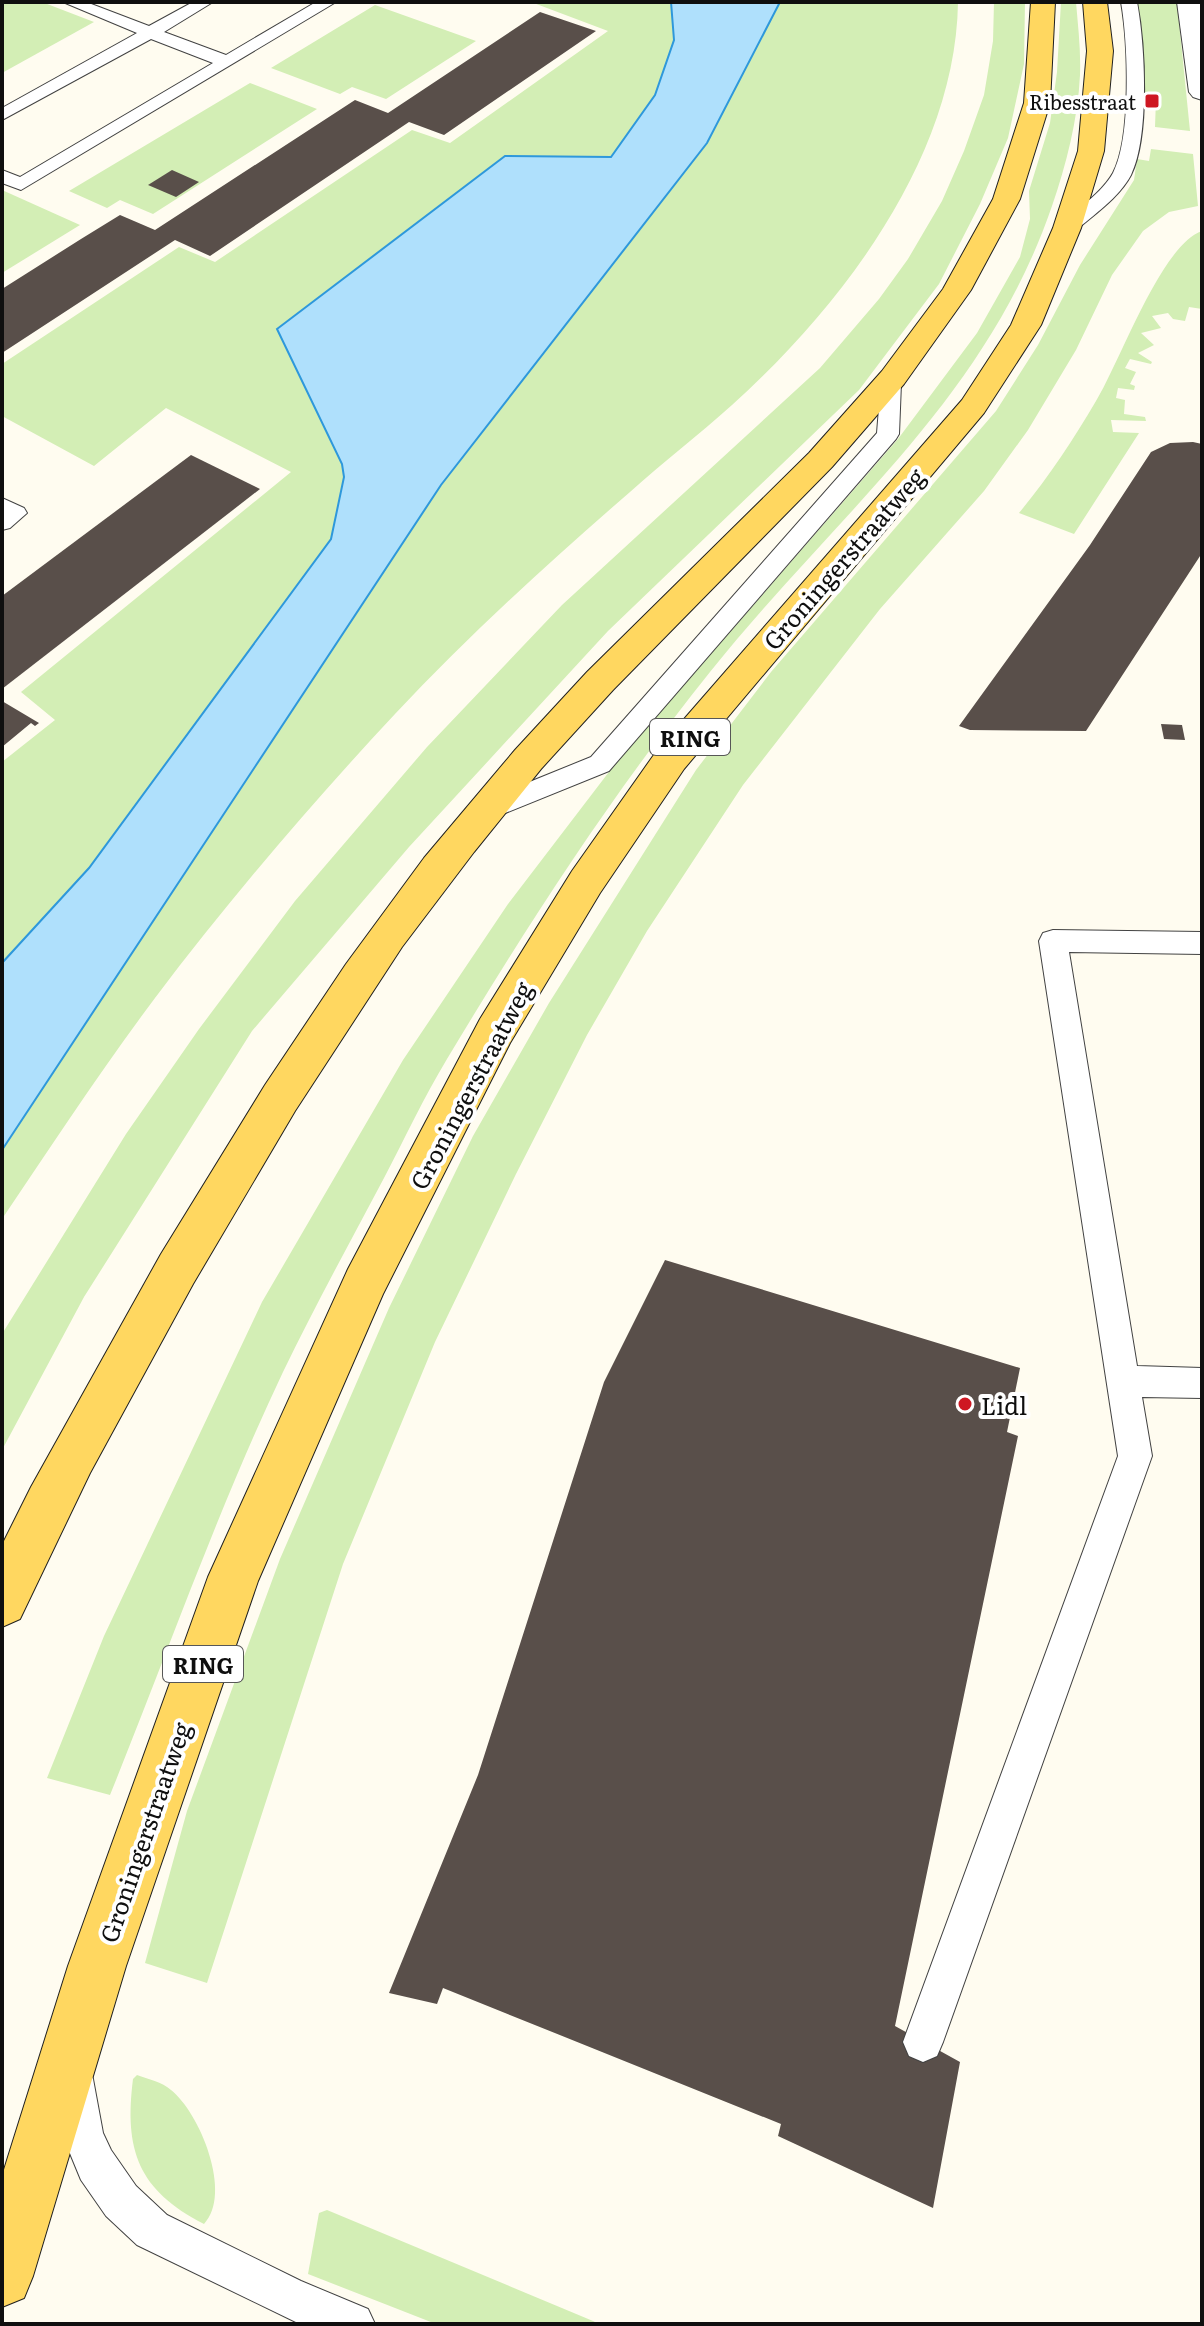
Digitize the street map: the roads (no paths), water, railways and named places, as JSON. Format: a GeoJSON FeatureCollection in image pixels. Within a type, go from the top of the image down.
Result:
{"type":"FeatureCollection","features":[{"type":"Feature","properties":{"kind":"main road"},"geometry":{"type":"LineString","coordinates":[[2,1601],[137,1336],[285,1087],[352,986],[484,811],[598,683],[828,454],[891,383],[976,259],[1011,188],[1034,121],[1046,41],[1043,2]]}},
{"type":"Feature","properties":{"kind":"main road","name":"Groningerstraatweg"},"geometry":{"type":"LineString","coordinates":[[2,2276],[97,1966],[234,1577],[364,1284],[495,1031],[586,882],[671,759],[973,406],[1026,325],[1067,228],[1091,151],[1098,100],[1100,51],[1095,2]]}},
{"type":"Feature","properties":{"kind":"street"},"geometry":{"type":"LineString","coordinates":[[1189,2],[1202,92]]}},
{"type":"Feature","properties":{"kind":"lane"},"geometry":{"type":"LineString","coordinates":[[71,2],[227,62]]}},
{"type":"Feature","properties":{"kind":"lane"},"geometry":{"type":"LineString","coordinates":[[2,115],[205,2]]}},
{"type":"Feature","properties":{"kind":"lane"},"geometry":{"type":"LineString","coordinates":[[2,176],[21,184],[328,2]]}},
{"type":"Feature","properties":{"kind":"lane","name":"Groningerstraatweg"},"geometry":{"type":"LineString","coordinates":[[1067,228],[1123,174],[1136,72],[1129,2]]}},
{"type":"Feature","properties":{"kind":"lane","name":"Groningerstraatweg"},"geometry":{"type":"LineString","coordinates":[[484,811],[600,764],[888,434],[891,383]]}},
{"type":"Feature","properties":{"kind":"lane"},"geometry":{"type":"LineString","coordinates":[[2,505],[16,513],[2,523]]}},
{"type":"Feature","properties":{"kind":"lane"},"geometry":{"type":"LineString","coordinates":[[923,2042],[1135,1456],[1053,941],[1202,943]]}},
{"type":"Feature","properties":{"kind":"lane"},"geometry":{"type":"LineString","coordinates":[[1123,1381],[1202,1383]]}},
{"type":"Feature","properties":{"kind":"lane","name":"Groningerstraatweg"},"geometry":{"type":"LineString","coordinates":[[70,2053],[80,2119],[96,2165],[121,2201],[152,2230],[287,2297],[353,2324]]}},
{"type":"Feature","properties":{"kind":"water"},"geometry":{"type":"Polygon","coordinates":[[[671,2],[780,2],[707,143],[441,485],[2,1150],[2,963],[89,868],[331,539],[344,477],[342,464],[277,329],[505,156],[611,157],[655,95],[674,40],[671,2]]]}},
{"type":"Feature","properties":{"kind":"place","name":"Ribesstraat"},"geometry":{"type":"Point","coordinates":[1152,101]}},
{"type":"Feature","properties":{"kind":"place","name":"Lidl"},"geometry":{"type":"Point","coordinates":[965,1404]}}]}
